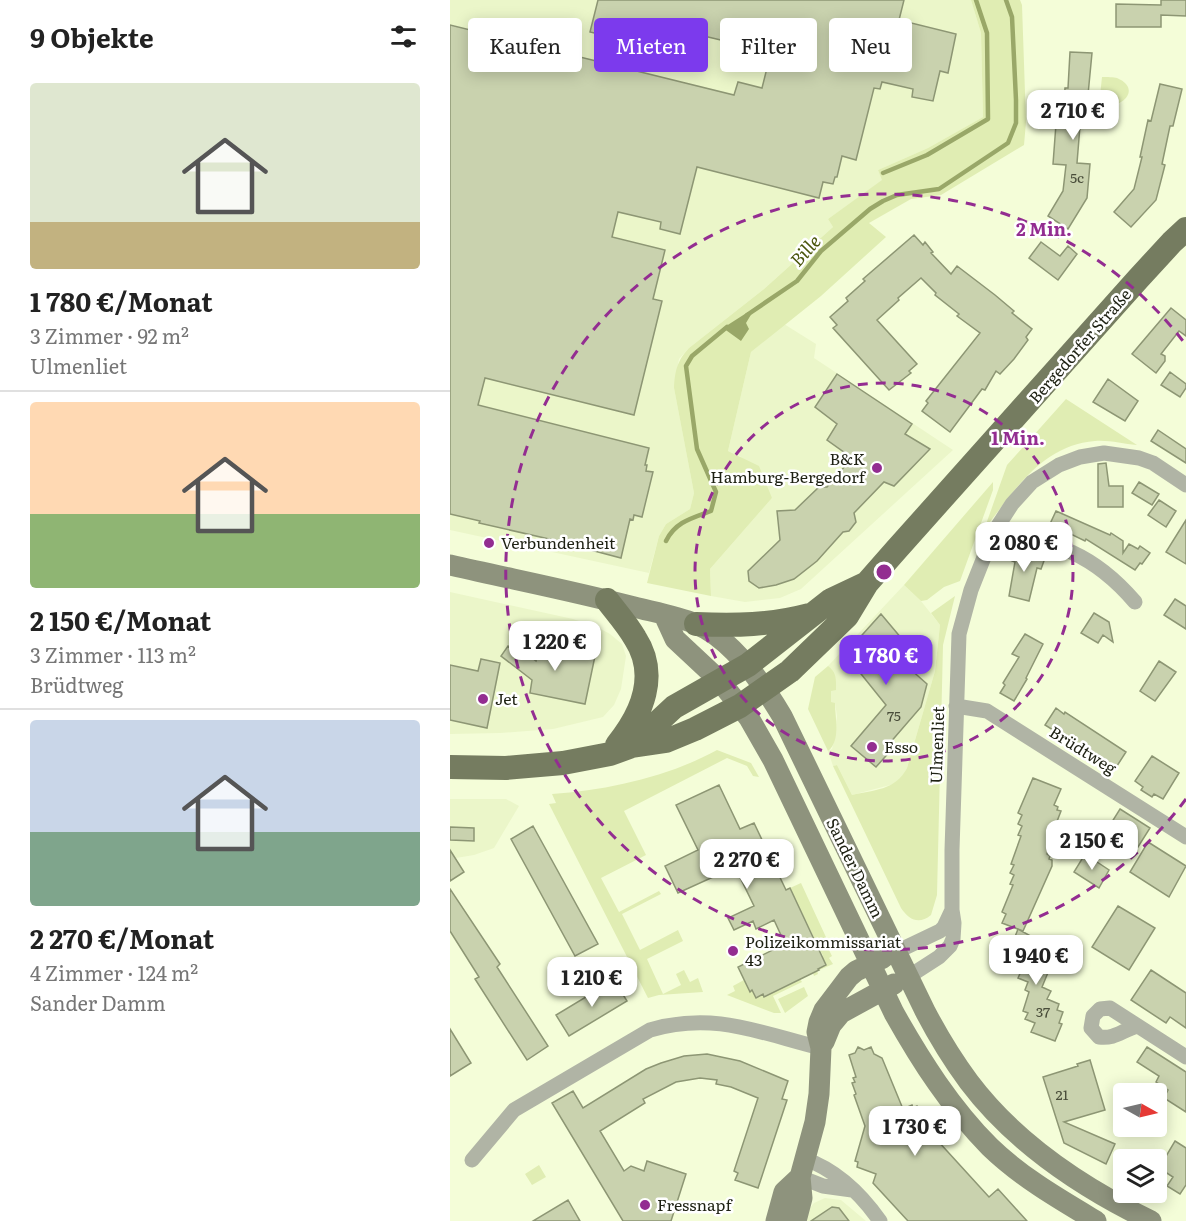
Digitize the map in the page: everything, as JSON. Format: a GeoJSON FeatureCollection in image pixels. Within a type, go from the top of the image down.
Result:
{"type":"FeatureCollection","features":[{"type":"Feature","properties":{"kind":"main road","name":"Bergedorfer Straße"},"geometry":{"type":"LineString","coordinates":[[450,767],[525,767],[563,763],[666,741],[695,729],[766,689],[797,664],[847,616],[867,584],[1179,236],[1186,218]]}},
{"type":"Feature","properties":{"kind":"main road","name":"Sander Damm"},"geometry":{"type":"LineString","coordinates":[[450,565],[607,600],[696,624],[726,645],[748,665],[782,716],[908,977],[945,1049],[970,1084],[1034,1147],[1070,1175],[1110,1201],[1151,1221]]}},
{"type":"Feature","properties":{"kind":"main road","name":"Bergedorfer Straße"},"geometry":{"type":"LineString","coordinates":[[621,750],[674,707],[748,665],[831,600],[867,584]]}},
{"type":"Feature","properties":{"kind":"main road"},"geometry":{"type":"LineString","coordinates":[[607,600],[636,638],[646,664],[648,677],[645,694],[621,750]]}},
{"type":"Feature","properties":{"kind":"main road"},"geometry":{"type":"LineString","coordinates":[[696,624],[771,624],[814,614]]}},
{"type":"Feature","properties":{"kind":"main road","name":"Sander Damm"},"geometry":{"type":"LineString","coordinates":[[664,615],[675,639],[720,681],[740,705],[773,760],[882,989],[928,1069],[970,1126],[1014,1167],[1096,1221]]}},
{"type":"Feature","properties":{"kind":"main road"},"geometry":{"type":"LineString","coordinates":[[796,1221],[802,1198],[803,1168],[816,1113],[821,1048],[817,1032],[824,1010],[849,977],[870,963],[896,952]]}},
{"type":"Feature","properties":{"kind":"main road"},"geometry":{"type":"LineString","coordinates":[[821,1048],[831,1026],[841,1013],[908,977]]}},
{"type":"Feature","properties":{"kind":"main road"},"geometry":{"type":"LineString","coordinates":[[776,1221],[784,1192],[803,1168]]}},
{"type":"Feature","properties":{"kind":"street","name":"Ulmenliet"},"geometry":{"type":"LineString","coordinates":[[908,977],[939,957],[950,946],[954,930],[952,910],[956,706],[961,622],[994,532],[1012,504],[1032,482],[1059,465],[1080,457],[1104,453],[1139,458],[1153,463],[1186,485]]}},
{"type":"Feature","properties":{"kind":"street"},"geometry":{"type":"LineString","coordinates":[[994,532],[1053,544],[1072,552],[1119,584],[1135,602]]}},
{"type":"Feature","properties":{"kind":"street","name":"Brüdtweg"},"geometry":{"type":"LineString","coordinates":[[956,706],[987,711],[1186,837]]}},
{"type":"Feature","properties":{"kind":"street"},"geometry":{"type":"LineString","coordinates":[[896,952],[940,931],[952,910]]}},
{"type":"Feature","properties":{"kind":"street"},"geometry":{"type":"LineString","coordinates":[[472,1160],[514,1110],[650,1030],[672,1023],[714,1022],[741,1026],[821,1048]]}},
{"type":"Feature","properties":{"kind":"street"},"geometry":{"type":"LineString","coordinates":[[1138,1026],[1186,1057]]}},
{"type":"Feature","properties":{"kind":"street"},"geometry":{"type":"LineString","coordinates":[[803,1168],[830,1187],[852,1190],[865,1201],[880,1221]]}},
{"type":"Feature","properties":{"kind":"shaded area"},"geometry":{"type":"Polygon","coordinates":[[[450,0],[971,0],[981,33],[983,117],[928,148],[878,170],[883,180],[828,219],[833,227],[764,289],[689,348],[679,359],[674,388],[694,493],[690,509],[666,524],[659,536],[649,573],[450,530],[450,0]]]}},
{"type":"Feature","properties":{"kind":"shaded area"},"geometry":{"type":"Polygon","coordinates":[[[971,0],[1020,0],[1022,5],[1026,122],[1024,145],[941,195],[911,199],[869,223],[886,237],[821,296],[751,352],[728,451],[759,466],[772,498],[710,569],[711,596],[647,583],[659,536],[666,524],[690,509],[694,493],[674,388],[679,362],[689,348],[764,289],[833,227],[828,219],[882,180],[878,170],[928,148],[983,117],[981,33],[971,0]]]}},
{"type":"Feature","properties":{"kind":"shaded area"},"geometry":{"type":"Polygon","coordinates":[[[1102,77],[1116,78],[1125,83],[1129,93],[1126,98],[1115,105],[1099,105],[1102,77]]]}},
{"type":"Feature","properties":{"kind":"shaded area"},"geometry":{"type":"Polygon","coordinates":[[[748,312],[752,313],[746,323],[749,329],[741,341],[723,328],[748,312]]]}},
{"type":"Feature","properties":{"kind":"shaded area"},"geometry":{"type":"Polygon","coordinates":[[[784,324],[816,344],[814,358],[953,450],[801,589],[780,598],[745,602],[711,596],[710,569],[772,498],[740,456],[728,451],[751,352],[784,324]]]}},
{"type":"Feature","properties":{"kind":"shaded area"},"geometry":{"type":"Polygon","coordinates":[[[1066,399],[1137,445],[1095,441],[1076,444],[1059,451],[1030,473],[984,530],[1007,465],[1066,399]]]}},
{"type":"Feature","properties":{"kind":"shaded area"},"geometry":{"type":"Polygon","coordinates":[[[993,482],[993,490],[960,581],[944,587],[927,600],[921,601],[904,585],[993,482]]]}},
{"type":"Feature","properties":{"kind":"shaded area","name":"Esso"},"geometry":{"type":"Polygon","coordinates":[[[904,585],[921,601],[940,625],[935,671],[907,768],[901,779],[894,784],[852,795],[837,765],[833,766],[828,751],[832,749],[834,742],[837,716],[835,703],[831,703],[828,666],[904,585]]]}},
{"type":"Feature","properties":{"kind":"shaded area"},"geometry":{"type":"Polygon","coordinates":[[[450,592],[573,619],[610,634],[622,644],[626,656],[621,689],[614,705],[603,717],[553,729],[450,734],[450,592]]]}},
{"type":"Feature","properties":{"kind":"shaded area"},"geometry":{"type":"Polygon","coordinates":[[[955,596],[943,645],[937,895],[931,915],[922,920],[914,920],[907,916],[901,908],[833,766],[837,765],[852,795],[884,788],[897,781],[902,775],[907,768],[935,671],[940,625],[931,613],[955,596]]]}},
{"type":"Feature","properties":{"kind":"shaded area"},"geometry":{"type":"Polygon","coordinates":[[[828,666],[836,679],[836,690],[831,691],[831,702],[835,703],[836,735],[828,751],[808,709],[815,677],[828,666]]]}},
{"type":"Feature","properties":{"kind":"shaded area"},"geometry":{"type":"Polygon","coordinates":[[[717,750],[751,763],[759,777],[753,776],[747,766],[727,758],[624,811],[646,855],[601,878],[619,912],[659,891],[661,894],[622,914],[640,950],[678,930],[683,941],[647,959],[663,994],[681,985],[676,974],[684,970],[690,982],[698,978],[703,992],[648,998],[549,804],[556,803],[552,794],[637,781],[678,768],[717,750]]]}},
{"type":"Feature","properties":{"kind":"shaded area"},"geometry":{"type":"Polygon","coordinates":[[[450,799],[506,799],[519,806],[494,848],[474,855],[450,859],[450,799]]]}},
{"type":"Feature","properties":{"kind":"shaded area"},"geometry":{"type":"Polygon","coordinates":[[[801,883],[831,948],[829,950],[832,956],[829,958],[833,964],[817,971],[823,956],[790,888],[801,883]]]}},
{"type":"Feature","properties":{"kind":"shaded area"},"geometry":{"type":"Polygon","coordinates":[[[800,979],[802,982],[773,996],[781,1013],[774,1013],[727,995],[735,991],[733,986],[744,980],[749,991],[752,990],[756,998],[800,979]]]}},
{"type":"Feature","properties":{"kind":"shaded area"},"geometry":{"type":"Polygon","coordinates":[[[804,987],[808,996],[785,1013],[778,999],[804,987]]]}},
{"type":"Feature","properties":{"kind":"shaded area"},"geometry":{"type":"Polygon","coordinates":[[[539,1165],[546,1177],[532,1185],[525,1174],[539,1165]]]}},
{"type":"Feature","properties":{"kind":"shaded area"},"geometry":{"type":"Polygon","coordinates":[[[825,1198],[841,1200],[866,1221],[803,1221],[814,1203],[825,1198]]]}},
{"type":"Feature","properties":{"kind":"building"},"geometry":{"type":"Polygon","coordinates":[[[598,0],[904,0],[900,18],[829,18],[829,72],[912,72],[912,23],[956,34],[948,73],[940,71],[933,101],[912,97],[913,89],[882,82],[880,89],[874,88],[856,160],[842,156],[837,177],[833,184],[823,182],[819,198],[697,167],[680,234],[660,229],[661,222],[618,212],[612,237],[665,250],[653,299],[662,301],[634,415],[485,378],[478,405],[649,448],[646,471],[653,472],[642,517],[634,515],[633,520],[630,519],[621,558],[450,514],[450,25],[468,29],[468,72],[582,72],[582,58],[594,60],[594,72],[641,72],[734,95],[738,82],[762,88],[766,72],[817,72],[817,18],[720,18],[720,40],[708,37],[708,18],[594,18],[594,33],[590,32],[598,0]]]}},
{"type":"Feature","properties":{"kind":"building"},"geometry":{"type":"Polygon","coordinates":[[[1161,0],[1186,0],[1186,16],[1161,15],[1161,27],[1116,27],[1116,4],[1161,5],[1161,0]]]}},
{"type":"Feature","properties":{"kind":"building"},"geometry":{"type":"Polygon","coordinates":[[[1070,52],[1092,53],[1085,126],[1080,126],[1077,163],[1090,164],[1087,198],[1068,229],[1048,216],[1063,191],[1066,165],[1053,164],[1056,124],[1063,124],[1070,52]]]}},
{"type":"Feature","properties":{"kind":"building"},"geometry":{"type":"Polygon","coordinates":[[[1160,84],[1182,89],[1173,126],[1170,126],[1162,164],[1165,165],[1156,200],[1131,227],[1114,212],[1134,189],[1148,120],[1151,121],[1160,84]]]}},
{"type":"Feature","properties":{"kind":"building"},"geometry":{"type":"Polygon","coordinates":[[[914,235],[923,245],[925,242],[933,252],[931,253],[951,274],[957,266],[995,295],[1032,329],[1026,337],[1028,340],[1014,359],[1000,374],[996,371],[985,390],[982,389],[950,432],[922,411],[928,403],[926,401],[980,333],[957,316],[959,314],[935,295],[936,293],[921,278],[877,320],[917,364],[909,371],[911,373],[889,390],[833,328],[837,325],[830,317],[848,301],[846,298],[865,281],[863,279],[914,235]]]}},
{"type":"Feature","properties":{"kind":"building"},"geometry":{"type":"Polygon","coordinates":[[[1041,242],[1060,256],[1068,246],[1077,254],[1058,280],[1029,258],[1041,242]]]}},
{"type":"Feature","properties":{"kind":"building"},"geometry":{"type":"Polygon","coordinates":[[[1171,308],[1186,320],[1186,336],[1179,331],[1161,354],[1165,356],[1165,361],[1156,373],[1132,354],[1171,308]]]}},
{"type":"Feature","properties":{"kind":"building"},"geometry":{"type":"Polygon","coordinates":[[[1170,372],[1186,384],[1180,397],[1161,385],[1170,372]]]}},
{"type":"Feature","properties":{"kind":"building","name":"B&K Hamburg-Bergedorf"},"geometry":{"type":"Polygon","coordinates":[[[837,374],[912,424],[905,434],[930,449],[894,486],[884,482],[854,513],[856,522],[849,531],[843,532],[817,561],[794,579],[759,588],[749,581],[748,571],[780,540],[777,511],[795,510],[819,487],[827,487],[852,458],[827,440],[837,424],[815,407],[837,374]]]}},
{"type":"Feature","properties":{"kind":"building"},"geometry":{"type":"Polygon","coordinates":[[[1108,379],[1138,401],[1125,421],[1093,402],[1108,379]]]}},
{"type":"Feature","properties":{"kind":"building"},"geometry":{"type":"Polygon","coordinates":[[[1158,430],[1186,449],[1186,463],[1151,441],[1158,430]]]}},
{"type":"Feature","properties":{"kind":"building"},"geometry":{"type":"Polygon","coordinates":[[[1106,463],[1109,486],[1123,486],[1123,507],[1098,507],[1098,464],[1106,463]]]}},
{"type":"Feature","properties":{"kind":"building"},"geometry":{"type":"Polygon","coordinates":[[[1139,482],[1159,494],[1152,505],[1132,493],[1139,482]]]}},
{"type":"Feature","properties":{"kind":"building"},"geometry":{"type":"Polygon","coordinates":[[[1159,500],[1176,511],[1166,527],[1148,515],[1159,500]]]}},
{"type":"Feature","properties":{"kind":"building"},"geometry":{"type":"Polygon","coordinates":[[[1056,511],[1110,535],[1111,533],[1123,541],[1123,553],[1129,544],[1138,549],[1140,546],[1150,553],[1135,570],[1086,539],[1085,541],[1050,524],[1056,511]]]}},
{"type":"Feature","properties":{"kind":"building"},"geometry":{"type":"Polygon","coordinates":[[[1186,520],[1186,564],[1166,552],[1186,520]]]}},
{"type":"Feature","properties":{"kind":"building"},"geometry":{"type":"Polygon","coordinates":[[[1014,547],[1037,553],[1037,556],[1045,558],[1041,569],[1037,568],[1029,601],[1009,596],[1015,562],[1010,560],[1014,547]]]}},
{"type":"Feature","properties":{"kind":"building"},"geometry":{"type":"Polygon","coordinates":[[[1175,599],[1186,606],[1186,629],[1164,615],[1175,599]]]}},
{"type":"Feature","properties":{"kind":"building"},"geometry":{"type":"Polygon","coordinates":[[[1094,613],[1109,622],[1113,642],[1103,635],[1098,643],[1081,633],[1094,613]]]}},
{"type":"Feature","properties":{"kind":"building"},"geometry":{"type":"Polygon","coordinates":[[[881,614],[918,658],[909,668],[927,684],[921,707],[889,744],[893,748],[876,767],[851,746],[886,705],[845,654],[881,614]]]}},
{"type":"Feature","properties":{"kind":"building"},"geometry":{"type":"Polygon","coordinates":[[[1025,634],[1043,644],[1014,701],[1000,693],[1005,685],[1003,683],[1019,657],[1012,654],[1025,634]]]}},
{"type":"Feature","properties":{"kind":"building"},"geometry":{"type":"Polygon","coordinates":[[[540,644],[595,656],[585,704],[530,693],[532,680],[501,656],[508,646],[512,649],[515,645],[536,661],[540,644]]]}},
{"type":"Feature","properties":{"kind":"building"},"geometry":{"type":"Polygon","coordinates":[[[481,659],[500,663],[487,728],[450,720],[450,665],[478,671],[481,659]]]}},
{"type":"Feature","properties":{"kind":"building"},"geometry":{"type":"Polygon","coordinates":[[[1159,661],[1176,672],[1155,701],[1140,691],[1159,661]]]}},
{"type":"Feature","properties":{"kind":"building"},"geometry":{"type":"Polygon","coordinates":[[[1056,708],[1126,752],[1115,769],[1045,725],[1056,708]]]}},
{"type":"Feature","properties":{"kind":"building"},"geometry":{"type":"Polygon","coordinates":[[[1152,756],[1179,773],[1163,799],[1154,794],[1152,797],[1141,790],[1143,787],[1135,781],[1152,756]]]}},
{"type":"Feature","properties":{"kind":"building"},"geometry":{"type":"Polygon","coordinates":[[[1033,778],[1061,789],[1054,805],[1058,807],[1057,810],[1061,811],[1047,854],[1052,860],[1052,866],[1023,931],[1002,923],[1006,914],[1002,912],[1013,885],[1010,884],[1014,875],[1010,873],[1014,865],[1011,864],[1021,836],[1018,835],[1022,826],[1018,824],[1022,815],[1018,813],[1033,778]]]}},
{"type":"Feature","properties":{"kind":"building"},"geometry":{"type":"Polygon","coordinates":[[[719,785],[740,829],[754,823],[786,890],[790,888],[826,965],[764,997],[763,994],[756,998],[752,990],[750,992],[738,967],[785,944],[774,920],[756,929],[753,921],[734,930],[728,918],[754,906],[735,867],[678,893],[665,866],[698,850],[676,805],[719,785]]]}},
{"type":"Feature","properties":{"kind":"building"},"geometry":{"type":"Polygon","coordinates":[[[1120,809],[1150,828],[1138,847],[1119,835],[1120,832],[1110,825],[1120,809]]]}},
{"type":"Feature","properties":{"kind":"building"},"geometry":{"type":"Polygon","coordinates":[[[533,826],[598,944],[575,956],[511,839],[533,826]]]}},
{"type":"Feature","properties":{"kind":"building"},"geometry":{"type":"Polygon","coordinates":[[[450,827],[474,828],[474,841],[450,840],[450,827]]]}},
{"type":"Feature","properties":{"kind":"building"},"geometry":{"type":"Polygon","coordinates":[[[1148,842],[1186,866],[1169,897],[1130,872],[1148,842]]]}},
{"type":"Feature","properties":{"kind":"building"},"geometry":{"type":"Polygon","coordinates":[[[450,850],[464,872],[450,881],[450,850]]]}},
{"type":"Feature","properties":{"kind":"building"},"geometry":{"type":"Polygon","coordinates":[[[1085,854],[1109,870],[1099,888],[1074,872],[1085,854]]]}},
{"type":"Feature","properties":{"kind":"building"},"geometry":{"type":"Polygon","coordinates":[[[450,889],[500,964],[497,967],[548,1046],[527,1060],[475,979],[479,977],[450,931],[450,889]]]}},
{"type":"Feature","properties":{"kind":"building"},"geometry":{"type":"Polygon","coordinates":[[[1118,906],[1155,928],[1129,970],[1092,947],[1118,906]]]}},
{"type":"Feature","properties":{"kind":"building"},"geometry":{"type":"Polygon","coordinates":[[[1018,929],[1036,939],[1034,945],[1046,950],[1043,956],[1049,958],[1045,968],[1049,970],[1042,987],[1051,991],[1047,999],[1059,1004],[1057,1010],[1063,1012],[1059,1023],[1062,1024],[1055,1041],[1031,1032],[1035,1023],[1025,1019],[1028,1013],[1023,1011],[1029,992],[1025,990],[1028,982],[1018,978],[1022,969],[1013,965],[1016,959],[1010,957],[1018,929]]]}},
{"type":"Feature","properties":{"kind":"building"},"geometry":{"type":"Polygon","coordinates":[[[1151,970],[1186,993],[1186,1028],[1170,1017],[1166,1023],[1131,1000],[1151,970]]]}},
{"type":"Feature","properties":{"kind":"building"},"geometry":{"type":"Polygon","coordinates":[[[614,980],[627,1001],[569,1036],[556,1015],[614,980]]]}},
{"type":"Feature","properties":{"kind":"building"},"geometry":{"type":"Polygon","coordinates":[[[450,1029],[471,1063],[450,1076],[450,1029]]]}},
{"type":"Feature","properties":{"kind":"building"},"geometry":{"type":"Polygon","coordinates":[[[858,1047],[864,1050],[871,1047],[874,1054],[882,1058],[903,1109],[912,1105],[913,1108],[917,1106],[927,1129],[989,1197],[998,1189],[1027,1221],[908,1221],[873,1183],[876,1174],[857,1167],[858,1162],[855,1161],[865,1126],[854,1095],[856,1094],[852,1083],[855,1082],[853,1078],[856,1077],[849,1055],[855,1053],[858,1047]]]}},
{"type":"Feature","properties":{"kind":"building"},"geometry":{"type":"Polygon","coordinates":[[[1147,1047],[1186,1072],[1186,1112],[1167,1100],[1167,1083],[1156,1082],[1159,1076],[1137,1062],[1147,1047]]]}},
{"type":"Feature","properties":{"kind":"building"},"geometry":{"type":"Polygon","coordinates":[[[707,1054],[740,1061],[788,1081],[782,1099],[787,1100],[758,1188],[735,1180],[738,1173],[734,1171],[758,1098],[731,1087],[716,1084],[717,1080],[700,1078],[676,1082],[643,1099],[645,1103],[600,1131],[624,1171],[631,1166],[644,1171],[647,1161],[686,1174],[671,1221],[623,1221],[552,1103],[573,1091],[583,1108],[646,1069],[684,1056],[707,1054]]]}},
{"type":"Feature","properties":{"kind":"building"},"geometry":{"type":"Polygon","coordinates":[[[1090,1060],[1105,1110],[1064,1122],[1115,1144],[1106,1164],[1064,1143],[1043,1077],[1090,1060]]]}},
{"type":"Feature","properties":{"kind":"building"},"geometry":{"type":"Polygon","coordinates":[[[1175,1141],[1186,1148],[1186,1185],[1180,1194],[1167,1186],[1173,1177],[1167,1173],[1167,1154],[1175,1141]]]}},
{"type":"Feature","properties":{"kind":"building"},"geometry":{"type":"Polygon","coordinates":[[[568,1200],[580,1221],[533,1221],[568,1200]]]}},
{"type":"Feature","properties":{"kind":"building"},"geometry":{"type":"Polygon","coordinates":[[[832,1207],[839,1208],[849,1221],[811,1221],[832,1207]]]}},
{"type":"Feature","properties":{"kind":"waterway"},"geometry":{"type":"LineString","coordinates":[[883,173],[927,155],[988,119],[987,33],[976,0]]}},
{"type":"Feature","properties":{"kind":"waterway","name":"Bille"},"geometry":{"type":"LineString","coordinates":[[747,315],[797,281],[821,251],[870,209],[897,195],[939,189],[1008,143],[1016,123],[1016,100],[1012,17],[1006,0]]}},
{"type":"Feature","properties":{"kind":"waterway","name":"Bille"},"geometry":{"type":"LineString","coordinates":[[666,541],[679,525],[711,511],[716,492],[697,449],[686,366],[692,356],[727,327]]}},
{"type":"Feature","properties":{"kind":"place","name":"B&K Hamburg-Bergedorf"},"geometry":{"type":"Point","coordinates":[877,468]}},
{"type":"Feature","properties":{"kind":"place","name":"Verbundenheit"},"geometry":{"type":"Point","coordinates":[489,543]}},
{"type":"Feature","properties":{"kind":"place","name":"Jet"},"geometry":{"type":"Point","coordinates":[483,699]}},
{"type":"Feature","properties":{"kind":"place","name":"Esso"},"geometry":{"type":"Point","coordinates":[872,747]}},
{"type":"Feature","properties":{"kind":"place","name":"Polizeikommissariat 43"},"geometry":{"type":"Point","coordinates":[733,951]}},
{"type":"Feature","properties":{"kind":"place","name":"Fressnapf"},"geometry":{"type":"Point","coordinates":[645,1205]}}]}
